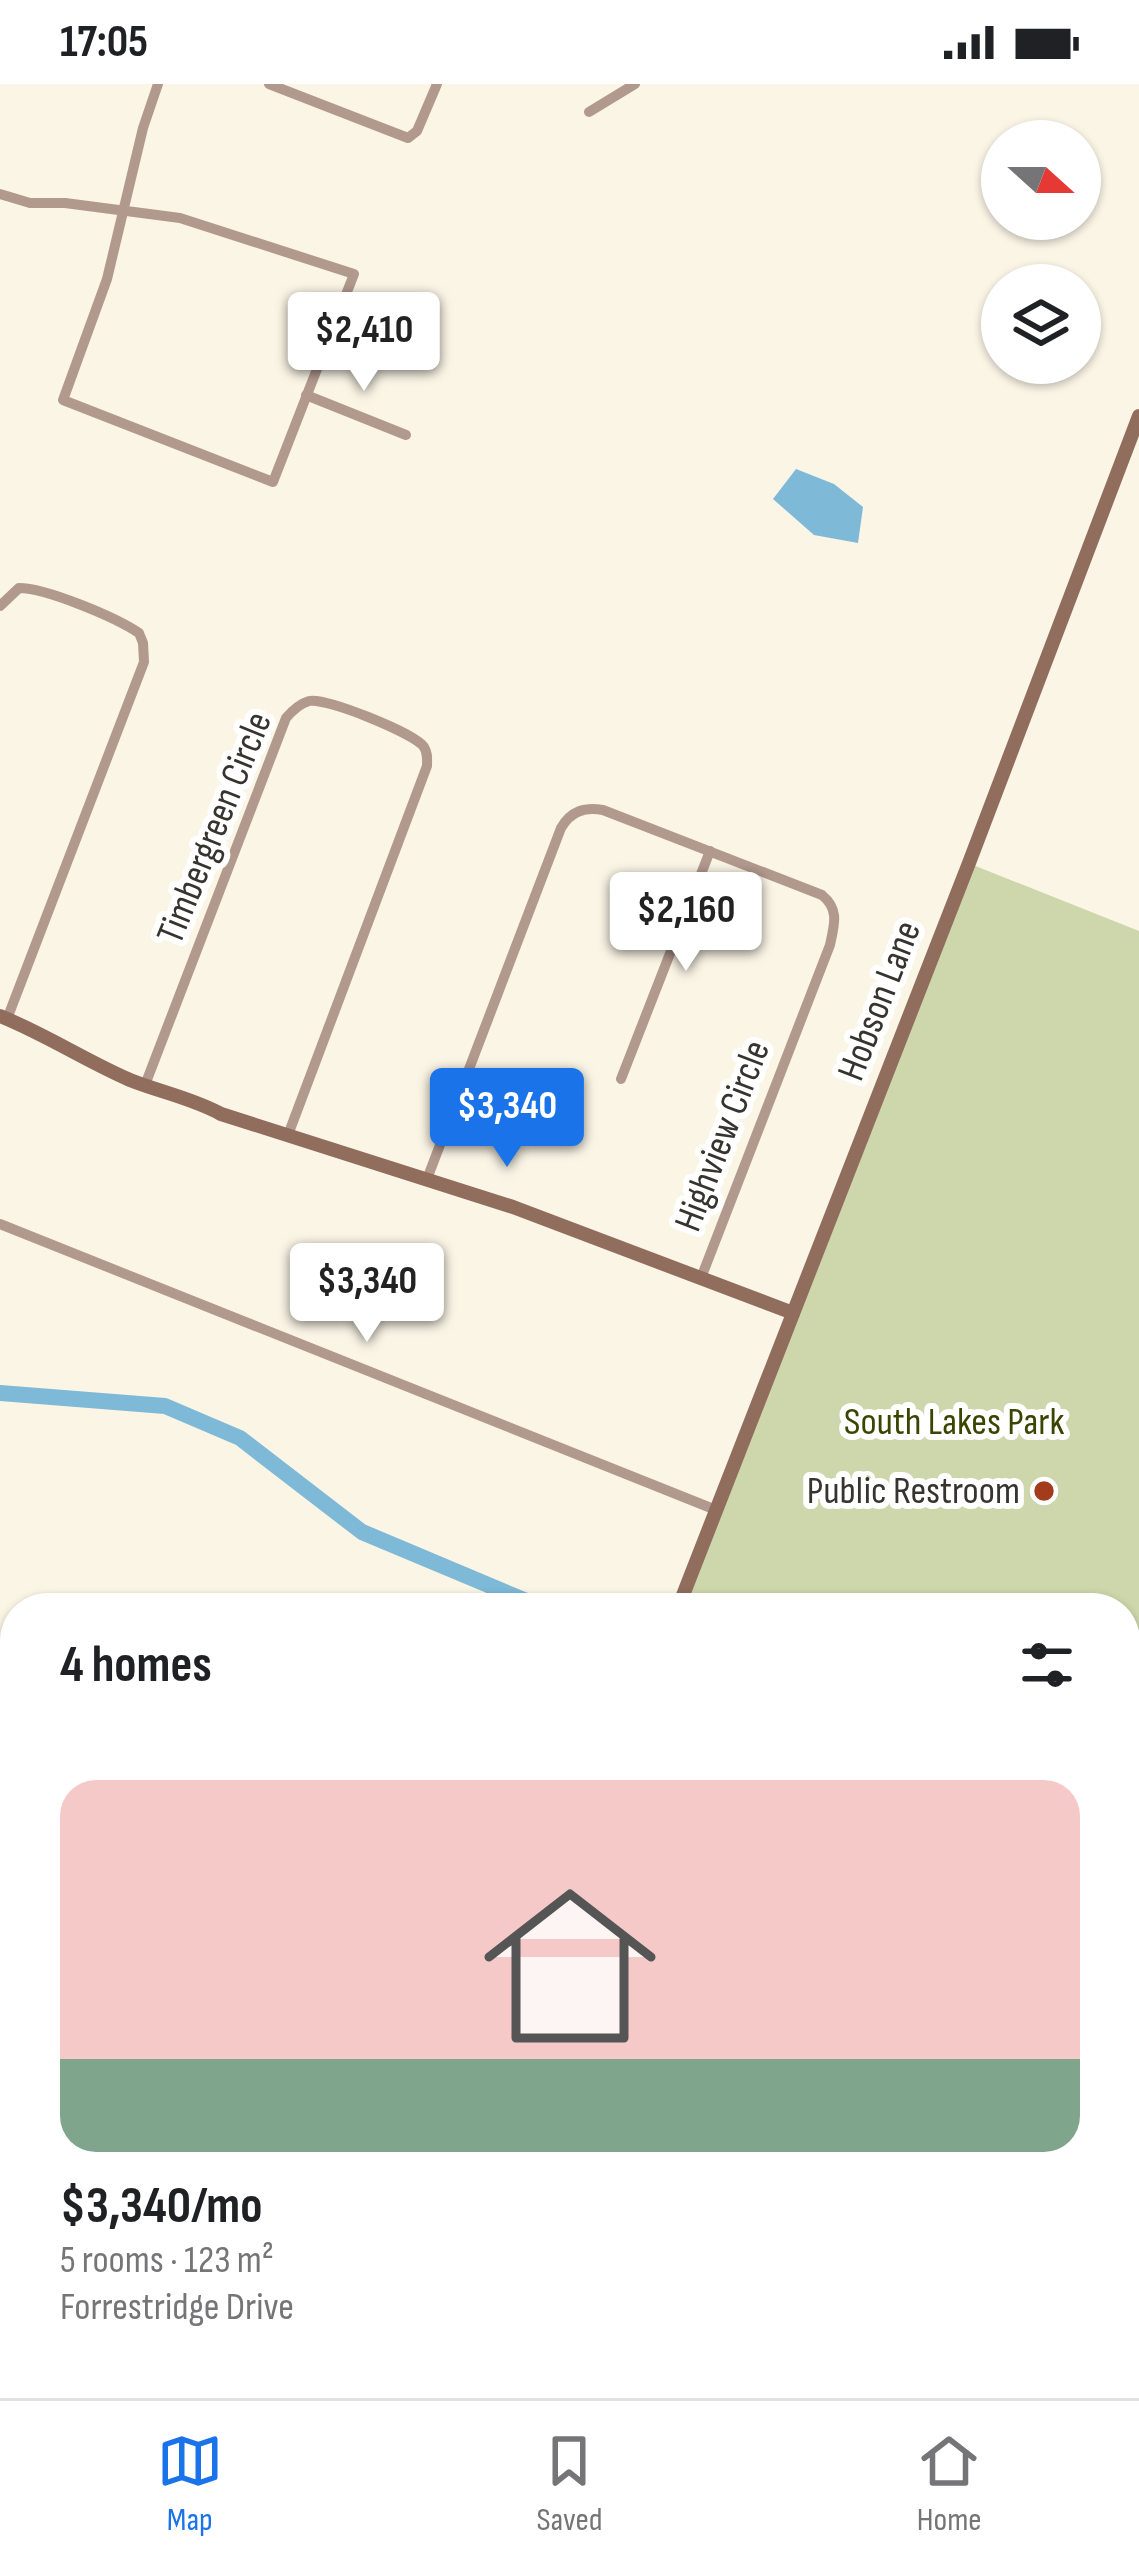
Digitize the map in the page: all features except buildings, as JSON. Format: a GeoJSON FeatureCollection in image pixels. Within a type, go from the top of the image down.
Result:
{"type":"FeatureCollection","features":[{"type":"Feature","properties":{"kind":"street"},"geometry":{"type":"LineString","coordinates":[[0,194],[30,203],[65,203],[125,211],[180,218],[354,274],[274,482],[63,400],[107,279],[125,211],[143,128],[158,84]]}},
{"type":"Feature","properties":{"kind":"street"},"geometry":{"type":"LineString","coordinates":[[269,84],[294,88],[408,138],[417,131],[437,84]]}},
{"type":"Feature","properties":{"kind":"street"},"geometry":{"type":"LineString","coordinates":[[589,112],[635,84]]}},
{"type":"Feature","properties":{"kind":"street"},"geometry":{"type":"LineString","coordinates":[[306,395],[406,435]]}},
{"type":"Feature","properties":{"kind":"street","name":"Hobson Lane"},"geometry":{"type":"LineString","coordinates":[[684,1593],[1139,416]]}},
{"type":"Feature","properties":{"kind":"street"},"geometry":{"type":"LineString","coordinates":[[0,606],[19,588],[38,590],[124,623],[139,633],[144,653],[3,1017],[146,1085],[223,1105],[289,1131],[551,1211],[795,1310]]}},
{"type":"Feature","properties":{"kind":"street","name":"Timbergreen Circle"},"geometry":{"type":"LineString","coordinates":[[146,1085],[286,718],[309,701],[327,702],[410,734],[424,748],[428,766],[289,1131]]}},
{"type":"Feature","properties":{"kind":"street","name":"Highview Circle"},"geometry":{"type":"LineString","coordinates":[[429,1175],[566,820],[583,809],[602,810],[822,895],[836,917],[830,945],[702,1274]]}},
{"type":"Feature","properties":{"kind":"street"},"geometry":{"type":"LineString","coordinates":[[621,1079],[710,851]]}},
{"type":"Feature","properties":{"kind":"street"},"geometry":{"type":"LineString","coordinates":[[0,1225],[716,1510]]}},
{"type":"Feature","properties":{"kind":"green space","name":"South Lakes Park"},"geometry":{"type":"Polygon","coordinates":[[[973,865],[1139,931],[1139,1593],[689,1593],[973,865]]]}},
{"type":"Feature","properties":{"kind":"water"},"geometry":{"type":"Polygon","coordinates":[[[796,469],[834,484],[863,507],[858,543],[814,535],[773,499],[796,469]]]}},
{"type":"Feature","properties":{"kind":"waterway"},"geometry":{"type":"LineString","coordinates":[[0,1393],[165,1406],[240,1438],[362,1532],[507,1593]]}},
{"type":"Feature","properties":{"kind":"place","name":"Public Restroom"},"geometry":{"type":"Point","coordinates":[1044,1491]}}]}
